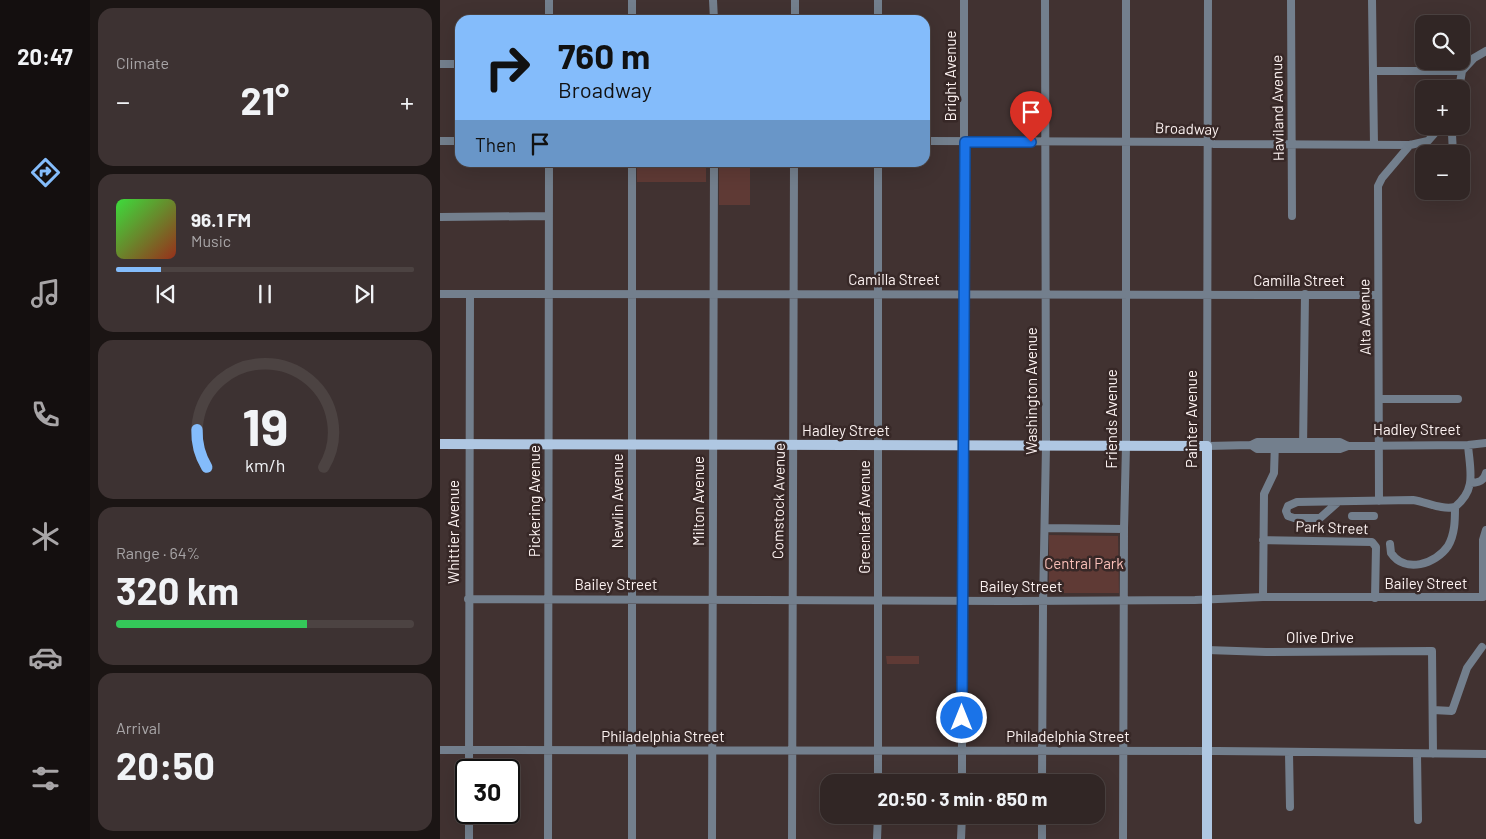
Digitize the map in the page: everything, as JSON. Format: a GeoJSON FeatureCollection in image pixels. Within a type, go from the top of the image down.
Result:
{"type":"FeatureCollection","features":[{"type":"Feature","properties":{"kind":"main road","name":"Hadley Street"},"geometry":{"type":"LineString","coordinates":[[440,444],[1207,446]]}},
{"type":"Feature","properties":{"kind":"main road","name":"Painter Avenue"},"geometry":{"type":"LineString","coordinates":[[1207,446],[1208,839]]}},
{"type":"Feature","properties":{"kind":"street"},"geometry":{"type":"LineString","coordinates":[[548,0],[549,15]]}},
{"type":"Feature","properties":{"kind":"street"},"geometry":{"type":"LineString","coordinates":[[632,0],[632,15]]}},
{"type":"Feature","properties":{"kind":"street"},"geometry":{"type":"LineString","coordinates":[[713,0],[714,15]]}},
{"type":"Feature","properties":{"kind":"street"},"geometry":{"type":"LineString","coordinates":[[795,0],[795,15]]}},
{"type":"Feature","properties":{"kind":"street"},"geometry":{"type":"LineString","coordinates":[[878,0],[878,15]]}},
{"type":"Feature","properties":{"kind":"street","name":"Bright Avenue"},"geometry":{"type":"LineString","coordinates":[[962,774],[964,0]]}},
{"type":"Feature","properties":{"kind":"street","name":"Washington Avenue"},"geometry":{"type":"LineString","coordinates":[[1042,774],[1046,528],[1045,0]]}},
{"type":"Feature","properties":{"kind":"street","name":"Friends Avenue"},"geometry":{"type":"LineString","coordinates":[[1123,839],[1122,751],[1126,446],[1126,0]]}},
{"type":"Feature","properties":{"kind":"street","name":"Painter Avenue"},"geometry":{"type":"LineString","coordinates":[[1207,446],[1208,0]]}},
{"type":"Feature","properties":{"kind":"street","name":"Haviland Avenue"},"geometry":{"type":"LineString","coordinates":[[1291,0],[1292,216]]}},
{"type":"Feature","properties":{"kind":"street"},"geometry":{"type":"LineString","coordinates":[[1372,0],[1374,145]]}},
{"type":"Feature","properties":{"kind":"street"},"geometry":{"type":"LineString","coordinates":[[1460,80],[1462,71],[1474,58],[1486,51]]}},
{"type":"Feature","properties":{"kind":"street"},"geometry":{"type":"LineString","coordinates":[[440,64],[455,64]]}},
{"type":"Feature","properties":{"kind":"street"},"geometry":{"type":"LineString","coordinates":[[1373,72],[1462,71]]}},
{"type":"Feature","properties":{"kind":"street","name":"Broadway"},"geometry":{"type":"LineString","coordinates":[[930,142],[1208,142],[1214,144],[1410,145],[1428,141],[1434,135]]}},
{"type":"Feature","properties":{"kind":"street"},"geometry":{"type":"LineString","coordinates":[[440,141],[455,141]]}},
{"type":"Feature","properties":{"kind":"street","name":"Alta Avenue"},"geometry":{"type":"LineString","coordinates":[[1379,501],[1378,186],[1382,178],[1410,145]]}},
{"type":"Feature","properties":{"kind":"street","name":"Pickering Avenue"},"geometry":{"type":"LineString","coordinates":[[548,839],[549,167]]}},
{"type":"Feature","properties":{"kind":"street","name":"Newlin Avenue"},"geometry":{"type":"LineString","coordinates":[[632,167],[632,839]]}},
{"type":"Feature","properties":{"kind":"street","name":"Milton Avenue"},"geometry":{"type":"LineString","coordinates":[[712,839],[714,167]]}},
{"type":"Feature","properties":{"kind":"street","name":"Comstock Avenue"},"geometry":{"type":"LineString","coordinates":[[792,839],[794,167]]}},
{"type":"Feature","properties":{"kind":"street","name":"Greenleaf Avenue"},"geometry":{"type":"LineString","coordinates":[[878,167],[878,774]]}},
{"type":"Feature","properties":{"kind":"street"},"geometry":{"type":"LineString","coordinates":[[440,217],[549,216]]}},
{"type":"Feature","properties":{"kind":"street","name":"Camilla Street"},"geometry":{"type":"LineString","coordinates":[[440,294],[1378,294]]}},
{"type":"Feature","properties":{"kind":"street","name":"Whittier Avenue"},"geometry":{"type":"LineString","coordinates":[[468,759],[470,294]]}},
{"type":"Feature","properties":{"kind":"street"},"geometry":{"type":"LineString","coordinates":[[1303,446],[1304,294]]}},
{"type":"Feature","properties":{"kind":"street"},"geometry":{"type":"LineString","coordinates":[[1379,399],[1458,399]]}},
{"type":"Feature","properties":{"kind":"street","name":"Hadley Street"},"geometry":{"type":"LineString","coordinates":[[1207,446],[1251,445],[1257,449],[1274,446],[1303,446],[1340,442],[1348,446],[1468,445],[1486,443]]}},
{"type":"Feature","properties":{"kind":"street"},"geometry":{"type":"LineString","coordinates":[[1336,503],[1320,518],[1294,518],[1287,514],[1288,506],[1296,502],[1336,503],[1413,500],[1444,508],[1455,507],[1468,494],[1471,483],[1468,445]]}},
{"type":"Feature","properties":{"kind":"street"},"geometry":{"type":"LineString","coordinates":[[1263,597],[1264,494],[1274,473],[1274,446]]}},
{"type":"Feature","properties":{"kind":"street"},"geometry":{"type":"LineString","coordinates":[[1471,483],[1481,481],[1485,478],[1486,473]]}},
{"type":"Feature","properties":{"kind":"street"},"geometry":{"type":"LineString","coordinates":[[1363,502],[1364,515]]}},
{"type":"Feature","properties":{"kind":"street"},"geometry":{"type":"LineString","coordinates":[[1390,544],[1391,553],[1400,560],[1416,566],[1425,563],[1448,545],[1455,527],[1455,507]]}},
{"type":"Feature","properties":{"kind":"street"},"geometry":{"type":"LineString","coordinates":[[1352,516],[1374,516]]}},
{"type":"Feature","properties":{"kind":"street"},"geometry":{"type":"LineString","coordinates":[[1046,528],[1124,529]]}},
{"type":"Feature","properties":{"kind":"street","name":"Bailey Street"},"geometry":{"type":"LineString","coordinates":[[468,600],[713,599],[878,601],[1484,597],[1484,540],[1486,530]]}},
{"type":"Feature","properties":{"kind":"street","name":"Park Street"},"geometry":{"type":"LineString","coordinates":[[1263,540],[1372,542],[1376,548],[1375,598]]}},
{"type":"Feature","properties":{"kind":"street"},"geometry":{"type":"LineString","coordinates":[[1433,754],[1433,710],[1452,711],[1467,668],[1482,647]]}},
{"type":"Feature","properties":{"kind":"street","name":"Olive Drive"},"geometry":{"type":"LineString","coordinates":[[1207,650],[1266,652],[1432,651],[1433,710]]}},
{"type":"Feature","properties":{"kind":"street","name":"Philadelphia Street"},"geometry":{"type":"LineString","coordinates":[[440,750],[1207,751],[1486,754]]}},
{"type":"Feature","properties":{"kind":"street"},"geometry":{"type":"LineString","coordinates":[[1289,753],[1290,807]]}},
{"type":"Feature","properties":{"kind":"street"},"geometry":{"type":"LineString","coordinates":[[1417,754],[1418,820]]}},
{"type":"Feature","properties":{"kind":"street"},"geometry":{"type":"LineString","coordinates":[[468,824],[468,839]]}},
{"type":"Feature","properties":{"kind":"street"},"geometry":{"type":"LineString","coordinates":[[878,824],[878,839]]}},
{"type":"Feature","properties":{"kind":"street"},"geometry":{"type":"LineString","coordinates":[[961,839],[962,824]]}},
{"type":"Feature","properties":{"kind":"street"},"geometry":{"type":"LineString","coordinates":[[1042,824],[1042,839]]}},
{"type":"Feature","properties":{"kind":"green space"},"geometry":{"type":"Polygon","coordinates":[[[637,167],[706,167],[706,182],[637,182],[637,167]]]}},
{"type":"Feature","properties":{"kind":"green space"},"geometry":{"type":"Polygon","coordinates":[[[719,167],[750,167],[750,205],[719,205],[719,167]]]}},
{"type":"Feature","properties":{"kind":"green space","name":"Central Park"},"geometry":{"type":"Polygon","coordinates":[[[1049,535],[1118,536],[1119,593],[1049,593],[1049,535]]]}},
{"type":"Feature","properties":{"kind":"green space"},"geometry":{"type":"Polygon","coordinates":[[[886,656],[919,656],[919,664],[887,664],[886,656]]]}},
{"type":"Feature","properties":{"kind":"route"},"geometry":{"type":"LineString","coordinates":[[962,718],[965,142],[1031,142]]}}]}
